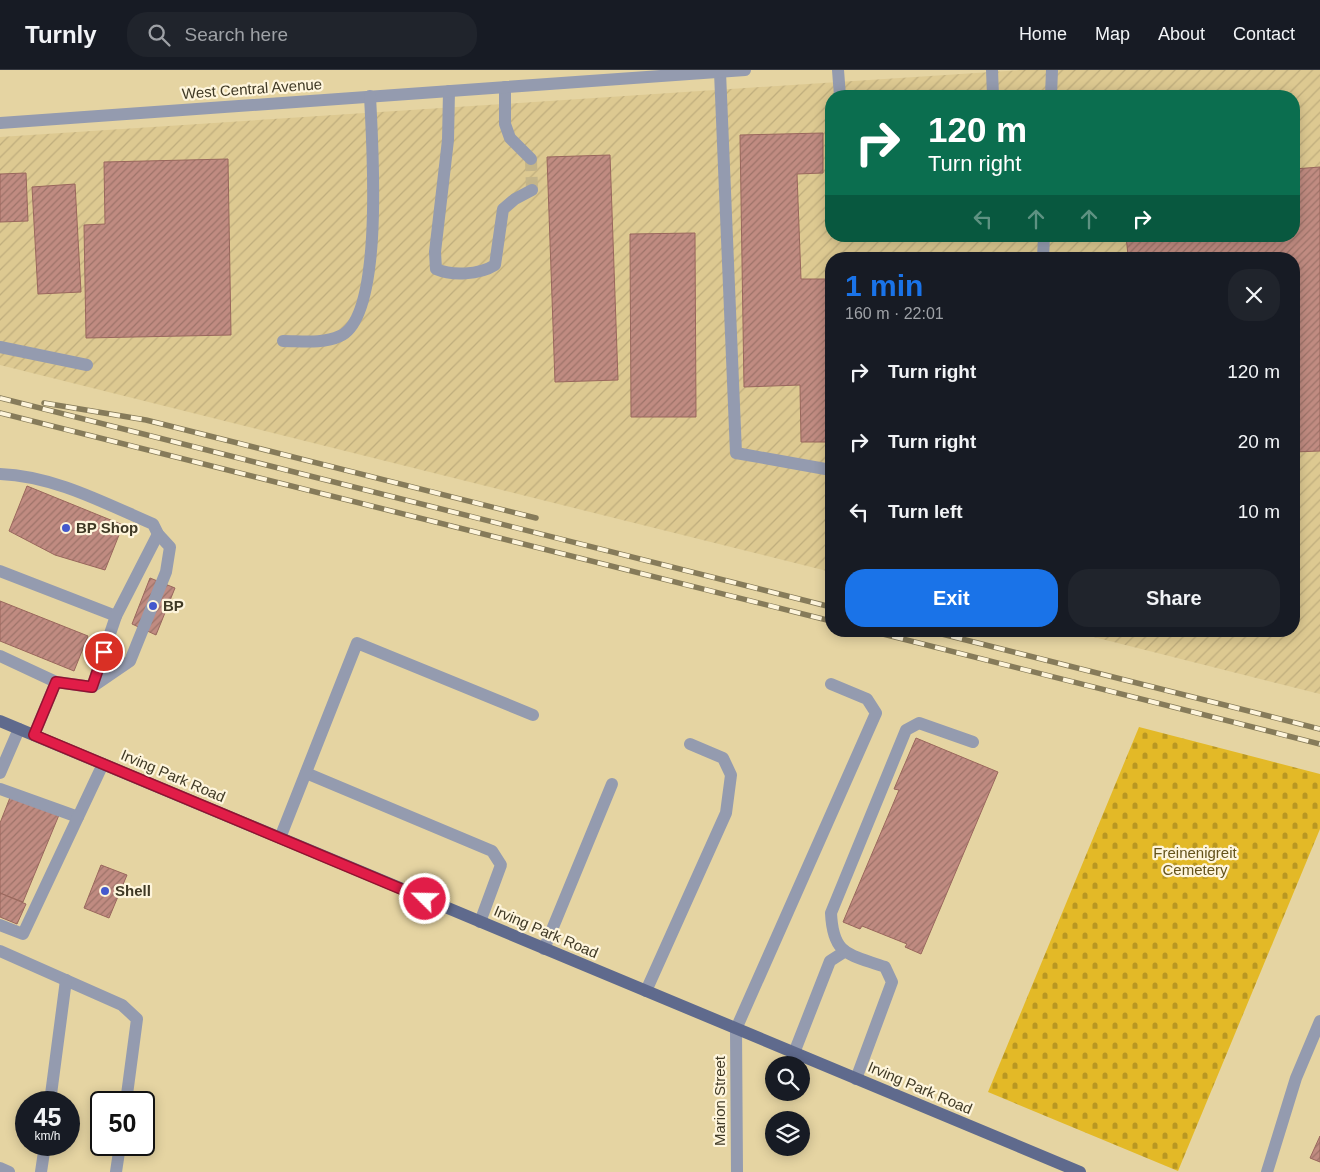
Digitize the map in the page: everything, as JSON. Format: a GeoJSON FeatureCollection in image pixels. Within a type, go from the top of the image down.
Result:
{"type":"FeatureCollection","features":[{"type":"Feature","properties":{"kind":"main road","name":"Irving Park Road"},"geometry":{"type":"LineString","coordinates":[[0,721],[1080,1172]]}},
{"type":"Feature","properties":{"kind":"street","name":"West Central Avenue"},"geometry":{"type":"LineString","coordinates":[[0,123],[506,87],[682,72],[745,70]]}},
{"type":"Feature","properties":{"kind":"street"},"geometry":{"type":"LineString","coordinates":[[838,70],[840,90]]}},
{"type":"Feature","properties":{"kind":"street"},"geometry":{"type":"LineString","coordinates":[[992,70],[993,90]]}},
{"type":"Feature","properties":{"kind":"street"},"geometry":{"type":"LineString","coordinates":[[1051,90],[1052,70]]}},
{"type":"Feature","properties":{"kind":"street"},"geometry":{"type":"LineString","coordinates":[[720,72],[736,453],[825,469]]}},
{"type":"Feature","properties":{"kind":"street"},"geometry":{"type":"LineString","coordinates":[[506,87],[505,124],[510,138],[532,159]]}},
{"type":"Feature","properties":{"kind":"street"},"geometry":{"type":"LineString","coordinates":[[449,91],[448,140],[435,252],[436,269],[446,273],[486,271],[495,265],[503,209],[515,199],[532,190]]}},
{"type":"Feature","properties":{"kind":"street"},"geometry":{"type":"LineString","coordinates":[[283,341],[314,342],[341,336],[356,320],[366,293],[371,257],[373,159],[370,96]]}},
{"type":"Feature","properties":{"kind":"street"},"geometry":{"type":"LineString","coordinates":[[0,347],[87,365]]}},
{"type":"Feature","properties":{"kind":"street"},"geometry":{"type":"LineString","coordinates":[[0,474],[18,475],[76,490],[153,524],[158,534],[170,547],[166,572],[130,661],[92,687],[56,682],[0,656]]}},
{"type":"Feature","properties":{"kind":"street"},"geometry":{"type":"LineString","coordinates":[[92,687],[116,616],[158,534]]}},
{"type":"Feature","properties":{"kind":"street"},"geometry":{"type":"LineString","coordinates":[[0,571],[116,616]]}},
{"type":"Feature","properties":{"kind":"street"},"geometry":{"type":"LineString","coordinates":[[280,838],[357,643],[533,715]]}},
{"type":"Feature","properties":{"kind":"street"},"geometry":{"type":"LineString","coordinates":[[34,735],[56,682]]}},
{"type":"Feature","properties":{"kind":"street"},"geometry":{"type":"LineString","coordinates":[[736,1029],[876,713],[867,699],[831,684]]}},
{"type":"Feature","properties":{"kind":"street"},"geometry":{"type":"LineString","coordinates":[[856,1079],[892,982],[885,966],[844,952],[832,934],[831,913],[906,730],[919,723],[973,742]]}},
{"type":"Feature","properties":{"kind":"street"},"geometry":{"type":"LineString","coordinates":[[0,773],[19,730]]}},
{"type":"Feature","properties":{"kind":"street"},"geometry":{"type":"LineString","coordinates":[[646,991],[726,813],[731,775],[723,758],[690,744]]}},
{"type":"Feature","properties":{"kind":"street"},"geometry":{"type":"LineString","coordinates":[[0,925],[24,934],[103,764]]}},
{"type":"Feature","properties":{"kind":"street"},"geometry":{"type":"LineString","coordinates":[[306,773],[492,851],[501,865],[480,922]]}},
{"type":"Feature","properties":{"kind":"street"},"geometry":{"type":"LineString","coordinates":[[544,949],[612,784]]}},
{"type":"Feature","properties":{"kind":"street"},"geometry":{"type":"LineString","coordinates":[[0,789],[78,817]]}},
{"type":"Feature","properties":{"kind":"street"},"geometry":{"type":"LineString","coordinates":[[0,951],[122,1005],[137,1019],[127,1091]]}},
{"type":"Feature","properties":{"kind":"street"},"geometry":{"type":"LineString","coordinates":[[794,1053],[830,961],[844,952]]}},
{"type":"Feature","properties":{"kind":"street"},"geometry":{"type":"LineString","coordinates":[[51,1091],[66,980]]}},
{"type":"Feature","properties":{"kind":"street"},"geometry":{"type":"LineString","coordinates":[[1267,1172],[1296,1078],[1320,1021]]}},
{"type":"Feature","properties":{"kind":"street","name":"Marion Street"},"geometry":{"type":"LineString","coordinates":[[736,1029],[737,1172]]}},
{"type":"Feature","properties":{"kind":"street"},"geometry":{"type":"LineString","coordinates":[[41,1172],[43,1156]]}},
{"type":"Feature","properties":{"kind":"street"},"geometry":{"type":"LineString","coordinates":[[116,1172],[118,1156]]}},
{"type":"Feature","properties":{"kind":"street"},"geometry":{"type":"LineString","coordinates":[[0,1168],[9,1172]]}},
{"type":"Feature","properties":{"kind":"shaded area"},"geometry":{"type":"Polygon","coordinates":[[[1020,70],[1320,70],[1320,694],[1094,637],[1300,637],[1300,252],[825,252],[825,571],[0,365],[0,137],[1020,70]]]}},
{"type":"Feature","properties":{"kind":"green space","name":"Freinenigreit Cemetery"},"geometry":{"type":"Polygon","coordinates":[[[1139,727],[1320,774],[1320,829],[1178,1171],[988,1092],[1139,727]]]}},
{"type":"Feature","properties":{"kind":"building"},"geometry":{"type":"Polygon","coordinates":[[[823,133],[823,173],[797,174],[801,279],[825,279],[825,442],[801,442],[800,385],[744,387],[740,135],[823,133]]]}},
{"type":"Feature","properties":{"kind":"building"},"geometry":{"type":"Polygon","coordinates":[[[610,155],[618,380],[555,382],[547,157],[610,155]]]}},
{"type":"Feature","properties":{"kind":"building"},"geometry":{"type":"Polygon","coordinates":[[[228,159],[231,335],[86,338],[84,225],[105,224],[104,162],[228,159]]]}},
{"type":"Feature","properties":{"kind":"building"},"geometry":{"type":"Polygon","coordinates":[[[1320,167],[1320,451],[1300,452],[1300,252],[1128,252],[1127,242],[1300,242],[1300,169],[1320,167]]]}},
{"type":"Feature","properties":{"kind":"building"},"geometry":{"type":"Polygon","coordinates":[[[26,173],[28,221],[0,222],[0,174],[26,173]]]}},
{"type":"Feature","properties":{"kind":"building"},"geometry":{"type":"Polygon","coordinates":[[[75,184],[81,292],[38,294],[32,187],[75,184]]]}},
{"type":"Feature","properties":{"kind":"building"},"geometry":{"type":"Polygon","coordinates":[[[695,233],[696,417],[631,417],[630,234],[695,233]]]}},
{"type":"Feature","properties":{"kind":"building","name":"BP Shop"},"geometry":{"type":"Polygon","coordinates":[[[27,486],[123,525],[105,570],[55,555],[9,531],[27,486]]]}},
{"type":"Feature","properties":{"kind":"building","name":"BP"},"geometry":{"type":"Polygon","coordinates":[[[150,578],[175,588],[156,635],[132,624],[150,578]]]}},
{"type":"Feature","properties":{"kind":"building"},"geometry":{"type":"Polygon","coordinates":[[[0,601],[88,636],[74,671],[0,641],[0,601]]]}},
{"type":"Feature","properties":{"kind":"building"},"geometry":{"type":"Polygon","coordinates":[[[916,738],[998,772],[921,954],[905,947],[907,944],[862,926],[860,929],[843,922],[899,790],[894,789],[916,738]]]}},
{"type":"Feature","properties":{"kind":"building"},"geometry":{"type":"Polygon","coordinates":[[[11,795],[59,815],[23,902],[0,893],[0,823],[11,795]]]}},
{"type":"Feature","properties":{"kind":"building","name":"Shell"},"geometry":{"type":"Polygon","coordinates":[[[101,865],[127,875],[109,918],[84,908],[101,865]]]}},
{"type":"Feature","properties":{"kind":"building"},"geometry":{"type":"Polygon","coordinates":[[[0,893],[26,904],[17,924],[0,917],[0,893]]]}},
{"type":"Feature","properties":{"kind":"building"},"geometry":{"type":"Polygon","coordinates":[[[1320,1136],[1320,1162],[1310,1158],[1320,1136]]]}},
{"type":"Feature","properties":{"kind":"tunnel"},"geometry":{"type":"LineString","coordinates":[[531,159],[532,190]]}},
{"type":"Feature","properties":{"kind":"railway"},"geometry":{"type":"LineString","coordinates":[[0,398],[825,605]]}},
{"type":"Feature","properties":{"kind":"railway"},"geometry":{"type":"LineString","coordinates":[[44,403],[146,420],[536,518]]}},
{"type":"Feature","properties":{"kind":"railway"},"geometry":{"type":"LineString","coordinates":[[0,413],[825,619]]}},
{"type":"Feature","properties":{"kind":"railway"},"geometry":{"type":"LineString","coordinates":[[895,637],[1320,744]]}},
{"type":"Feature","properties":{"kind":"railway"},"geometry":{"type":"LineString","coordinates":[[954,637],[1320,729]]}},
{"type":"Feature","properties":{"kind":"place","name":"BP Shop"},"geometry":{"type":"Point","coordinates":[66,528]}},
{"type":"Feature","properties":{"kind":"place","name":"BP"},"geometry":{"type":"Point","coordinates":[153,606]}},
{"type":"Feature","properties":{"kind":"place","name":"Shell"},"geometry":{"type":"Point","coordinates":[105,891]}},
{"type":"Feature","properties":{"kind":"route"},"geometry":{"type":"LineString","coordinates":[[104,652],[92,687],[56,682],[34,735],[425,899]]}}]}
